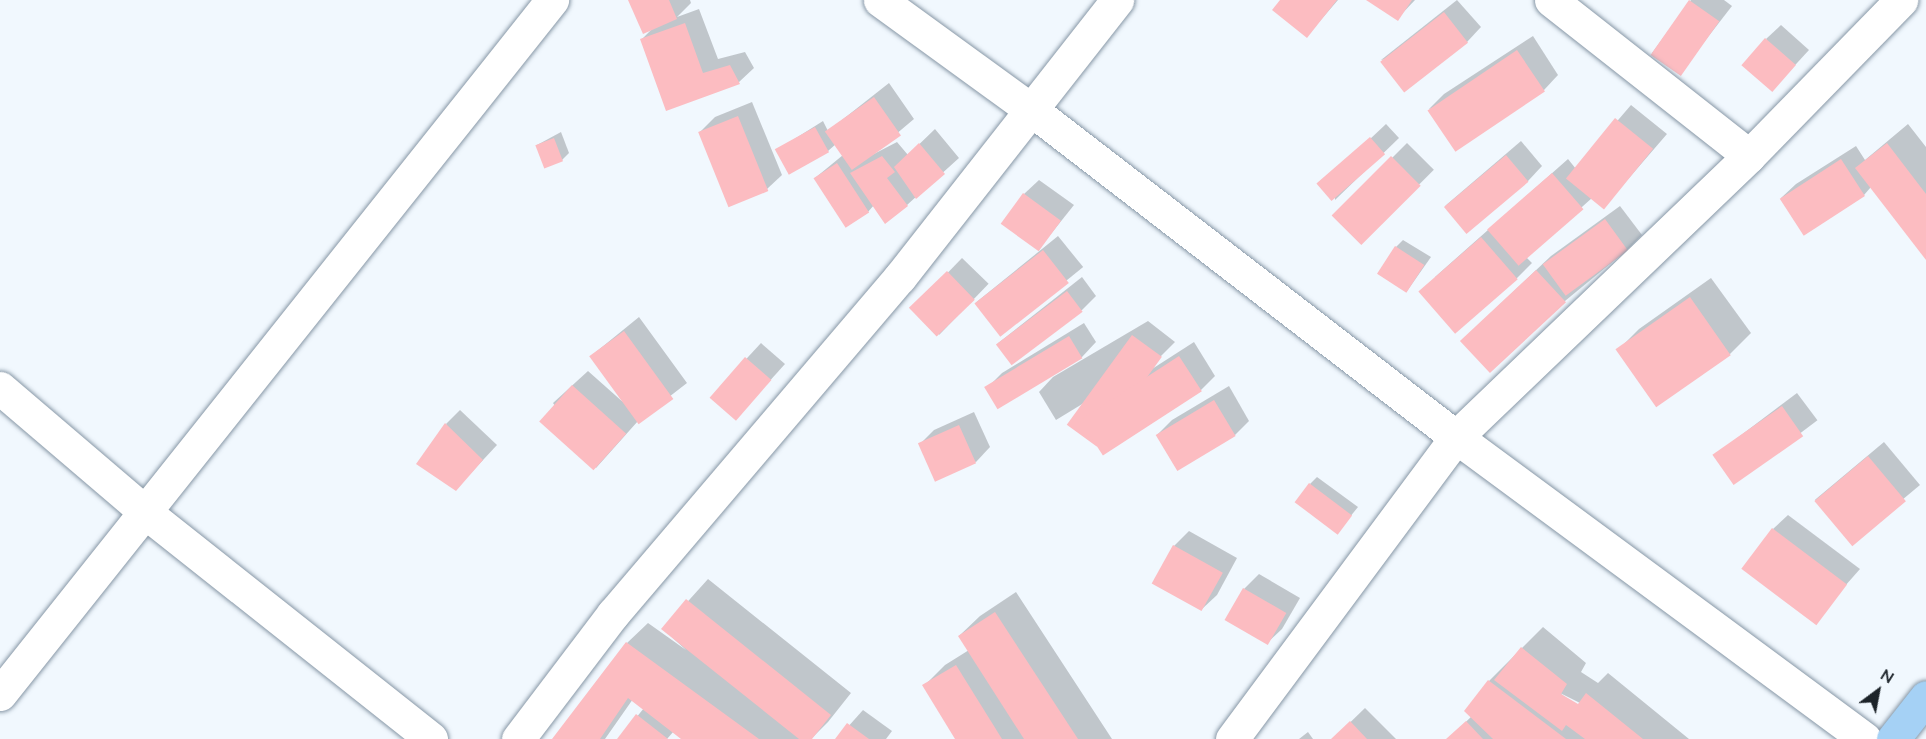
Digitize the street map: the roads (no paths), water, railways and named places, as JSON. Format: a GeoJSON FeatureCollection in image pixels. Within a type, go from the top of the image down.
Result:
{"type":"FeatureCollection","features":[{"type":"Feature","properties":{"kind":"highway"},"geometry":{"type":"LineString","coordinates":[[1893,739],[1926,697]]}},
{"type":"Feature","properties":{"kind":"street"},"geometry":{"type":"LineString","coordinates":[[0,694],[552,0]]}},
{"type":"Feature","properties":{"kind":"street"},"geometry":{"type":"LineString","coordinates":[[880,0],[1033,111],[1456,436],[1865,739]]}},
{"type":"Feature","properties":{"kind":"street"},"geometry":{"type":"LineString","coordinates":[[518,739],[613,615],[900,277],[1033,111],[1117,0]]}},
{"type":"Feature","properties":{"kind":"street"},"geometry":{"type":"LineString","coordinates":[[1551,0],[1749,156]]}},
{"type":"Feature","properties":{"kind":"street"},"geometry":{"type":"LineString","coordinates":[[1232,739],[1456,436],[1749,156],[1901,0]]}},
{"type":"Feature","properties":{"kind":"street"},"geometry":{"type":"LineString","coordinates":[[0,388],[145,512],[431,739]]}}]}
